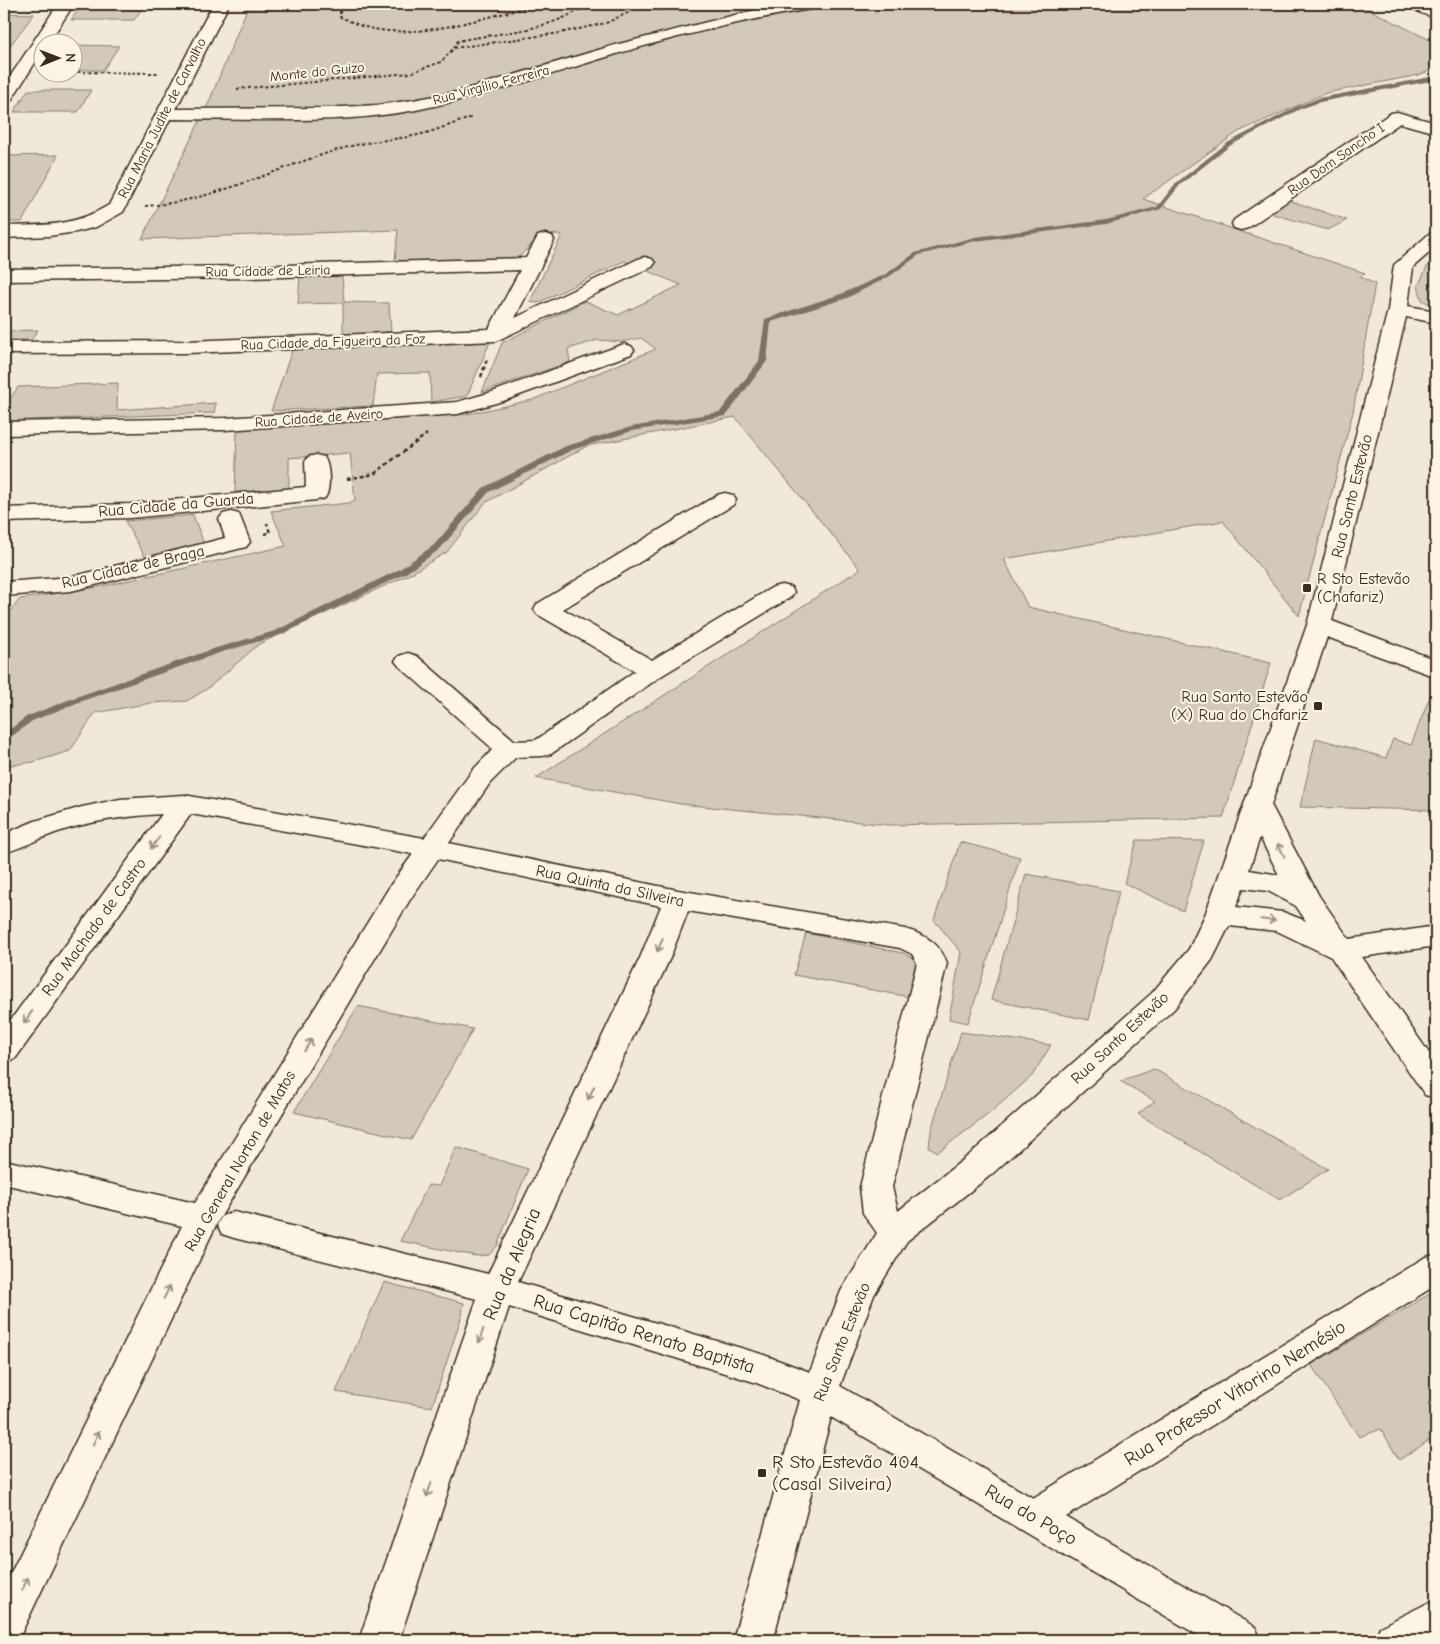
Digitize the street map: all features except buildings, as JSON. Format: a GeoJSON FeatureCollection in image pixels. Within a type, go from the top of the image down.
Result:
{"type":"FeatureCollection","features":[{"type":"Feature","properties":{"kind":"street"},"geometry":{"type":"LineString","coordinates":[[4,98],[66,4]]}},
{"type":"Feature","properties":{"kind":"street","name":"Rua Maria Judite de Carvalho"},"geometry":{"type":"LineString","coordinates":[[4,232],[53,231],[82,226],[100,219],[116,208],[221,4]]}},
{"type":"Feature","properties":{"kind":"street","name":"Rua Virgílio Ferreira"},"geometry":{"type":"LineString","coordinates":[[164,114],[323,113],[378,110],[413,105],[459,96],[621,48],[775,10],[811,4]]}},
{"type":"Feature","properties":{"kind":"street"},"geometry":{"type":"LineString","coordinates":[[1416,4],[1436,12]]}},
{"type":"Feature","properties":{"kind":"street","name":"Rua Dom Sancho I"},"geometry":{"type":"LineString","coordinates":[[1241,224],[1397,117],[1436,128]]}},
{"type":"Feature","properties":{"kind":"street","name":"Rua Santo Estevão"},"geometry":{"type":"LineString","coordinates":[[753,1640],[820,1392],[858,1291],[895,1232],[980,1165],[1163,1001],[1202,953],[1220,915],[1319,625],[1398,310],[1404,265],[1436,238]]}},
{"type":"Feature","properties":{"kind":"street"},"geometry":{"type":"LineString","coordinates":[[496,335],[545,240]]}},
{"type":"Feature","properties":{"kind":"street","name":"Rua Cidade da Figueira da Foz"},"geometry":{"type":"LineString","coordinates":[[4,348],[186,348],[496,335],[646,263]]}},
{"type":"Feature","properties":{"kind":"street","name":"Rua Cidade de Leiria"},"geometry":{"type":"LineString","coordinates":[[4,275],[250,272],[533,264]]}},
{"type":"Feature","properties":{"kind":"street"},"geometry":{"type":"LineString","coordinates":[[1398,310],[1436,317]]}},
{"type":"Feature","properties":{"kind":"street","name":"Rua Cidade de Aveiro"},"geometry":{"type":"LineString","coordinates":[[4,430],[225,424],[458,408],[499,396],[624,350]]}},
{"type":"Feature","properties":{"kind":"street","name":"Rua Cidade da Guarda"},"geometry":{"type":"LineString","coordinates":[[4,516],[130,511],[317,493],[316,462]]}},
{"type":"Feature","properties":{"kind":"street"},"geometry":{"type":"LineString","coordinates":[[652,671],[546,610],[725,500]]}},
{"type":"Feature","properties":{"kind":"street","name":"Rua Cidade de Braga"},"geometry":{"type":"LineString","coordinates":[[4,590],[71,584],[238,542],[231,519]]}},
{"type":"Feature","properties":{"kind":"street"},"geometry":{"type":"LineString","coordinates":[[408,661],[509,749],[542,748],[652,671],[782,592]]}},
{"type":"Feature","properties":{"kind":"street"},"geometry":{"type":"LineString","coordinates":[[1319,625],[1436,669]]}},
{"type":"Feature","properties":{"kind":"street","name":"Rua General Norton de Matos"},"geometry":{"type":"LineString","coordinates":[[4,1628],[218,1222],[400,893],[480,777],[509,749]]}},
{"type":"Feature","properties":{"kind":"street","name":"Rua Quinta da Silveira"},"geometry":{"type":"LineString","coordinates":[[4,844],[45,826],[82,816],[120,808],[184,804],[430,848],[678,900],[905,939],[922,945],[929,954],[932,963],[876,1187],[880,1213],[895,1232]]}},
{"type":"Feature","properties":{"kind":"street","name":"Rua Machado de Castro"},"geometry":{"type":"LineString","coordinates":[[4,1051],[184,804]]}},
{"type":"Feature","properties":{"kind":"street"},"geometry":{"type":"LineString","coordinates":[[1257,806],[1306,899],[1436,1087]]}},
{"type":"Feature","properties":{"kind":"street"},"geometry":{"type":"LineString","coordinates":[[1233,877],[1274,883],[1306,899]]}},
{"type":"Feature","properties":{"kind":"street","name":"Rua da Alegria"},"geometry":{"type":"LineString","coordinates":[[379,1640],[497,1290],[655,958],[678,900]]}},
{"type":"Feature","properties":{"kind":"street"},"geometry":{"type":"LineString","coordinates":[[1220,915],[1284,922],[1343,950],[1436,936]]}},
{"type":"Feature","properties":{"kind":"street","name":"Rua Capitão Renato Baptista"},"geometry":{"type":"LineString","coordinates":[[4,1172],[497,1290],[761,1369],[820,1392]]}},
{"type":"Feature","properties":{"kind":"street","name":"Rua Professor Vitorino Nemésio"},"geometry":{"type":"LineString","coordinates":[[1034,1517],[1436,1268]]}},
{"type":"Feature","properties":{"kind":"street","name":"Rua do Poço"},"geometry":{"type":"LineString","coordinates":[[820,1392],[1241,1640]]}},
{"type":"Feature","properties":{"kind":"street"},"geometry":{"type":"LineString","coordinates":[[1394,1640],[1436,1617]]}},
{"type":"Feature","properties":{"kind":"path"},"geometry":{"type":"LineString","coordinates":[[346,4],[340,6],[340,18],[358,27],[397,32],[433,29],[513,9],[543,4]]}},
{"type":"Feature","properties":{"kind":"path","name":"Monte do Guizo"},"geometry":{"type":"LineString","coordinates":[[230,89],[410,73],[435,65],[450,57],[458,41],[550,24],[574,15],[582,8],[582,4]]}},
{"type":"Feature","properties":{"kind":"path"},"geometry":{"type":"LineString","coordinates":[[454,48],[560,33],[606,23],[647,4]]}},
{"type":"Feature","properties":{"kind":"path"},"geometry":{"type":"LineString","coordinates":[[638,8],[664,10],[702,4]]}},
{"type":"Feature","properties":{"kind":"path"},"geometry":{"type":"LineString","coordinates":[[82,72],[184,74]]}},
{"type":"Feature","properties":{"kind":"path"},"geometry":{"type":"LineString","coordinates":[[116,208],[174,204],[204,197],[344,148],[377,140],[425,133],[480,115]]}},
{"type":"Feature","properties":{"kind":"shaded area"},"geometry":{"type":"Polygon","coordinates":[[[82,4],[145,4],[134,20],[71,20],[82,4]]]}},
{"type":"Feature","properties":{"kind":"shaded area"},"geometry":{"type":"Polygon","coordinates":[[[249,4],[1358,4],[1436,43],[1436,68],[1419,75],[1326,93],[1238,132],[1143,199],[1365,273],[1360,277],[1375,284],[1353,412],[1299,616],[1223,521],[1004,559],[1028,607],[1271,663],[1223,818],[890,825],[681,804],[536,778],[860,569],[735,417],[587,446],[485,503],[447,552],[408,575],[259,644],[207,689],[187,701],[151,703],[95,713],[70,751],[34,762],[4,766],[4,619],[20,599],[98,587],[286,546],[271,511],[349,503],[355,500],[350,453],[289,458],[289,489],[235,492],[237,429],[468,414],[532,400],[656,349],[641,338],[622,342],[598,340],[568,349],[570,362],[482,392],[502,343],[585,301],[618,315],[681,285],[624,261],[538,303],[530,302],[562,235],[542,234],[517,259],[395,261],[398,230],[142,239],[209,102],[249,4]]]}},
{"type":"Feature","properties":{"kind":"shaded area"},"geometry":{"type":"Polygon","coordinates":[[[4,13],[34,14],[9,47],[4,47],[4,13]]]}},
{"type":"Feature","properties":{"kind":"shaded area"},"geometry":{"type":"Polygon","coordinates":[[[82,45],[119,46],[103,70],[82,70],[82,45]]]}},
{"type":"Feature","properties":{"kind":"shaded area"},"geometry":{"type":"Polygon","coordinates":[[[28,90],[91,90],[78,112],[14,112],[28,90]]]}},
{"type":"Feature","properties":{"kind":"shaded area"},"geometry":{"type":"Polygon","coordinates":[[[58,155],[22,222],[4,222],[4,156],[58,155]]]}},
{"type":"Feature","properties":{"kind":"shaded area"},"geometry":{"type":"Polygon","coordinates":[[[1288,200],[1347,220],[1328,230],[1273,214],[1288,200]]]}},
{"type":"Feature","properties":{"kind":"shaded area"},"geometry":{"type":"Polygon","coordinates":[[[1436,258],[1436,307],[1422,300],[1418,286],[1427,267],[1436,258]]]}},
{"type":"Feature","properties":{"kind":"shaded area"},"geometry":{"type":"Polygon","coordinates":[[[300,276],[342,276],[344,302],[389,303],[391,332],[343,335],[343,303],[298,304],[300,276]]]}},
{"type":"Feature","properties":{"kind":"shaded area"},"geometry":{"type":"Polygon","coordinates":[[[38,330],[31,340],[4,340],[4,331],[38,330]]]}},
{"type":"Feature","properties":{"kind":"shaded area"},"geometry":{"type":"Polygon","coordinates":[[[490,342],[467,396],[431,402],[430,373],[377,374],[373,406],[271,411],[292,350],[490,342]]]}},
{"type":"Feature","properties":{"kind":"shaded area"},"geometry":{"type":"Polygon","coordinates":[[[118,383],[117,410],[216,403],[214,413],[4,421],[4,408],[18,387],[118,383]]]}},
{"type":"Feature","properties":{"kind":"shaded area"},"geometry":{"type":"Polygon","coordinates":[[[193,515],[204,544],[147,560],[125,521],[193,515]]]}},
{"type":"Feature","properties":{"kind":"shaded area"},"geometry":{"type":"Polygon","coordinates":[[[1436,681],[1436,810],[1300,807],[1316,738],[1386,758],[1393,739],[1411,745],[1436,681]]]}},
{"type":"Feature","properties":{"kind":"shaded area"},"geometry":{"type":"Polygon","coordinates":[[[1137,840],[1204,841],[1183,911],[1124,883],[1137,840]]]}},
{"type":"Feature","properties":{"kind":"shaded area"},"geometry":{"type":"Polygon","coordinates":[[[960,842],[1020,857],[968,1023],[949,1019],[961,952],[934,920],[960,842]]]}},
{"type":"Feature","properties":{"kind":"shaded area"},"geometry":{"type":"Polygon","coordinates":[[[1026,874],[1119,891],[1089,1020],[991,1000],[1026,874]]]}},
{"type":"Feature","properties":{"kind":"shaded area"},"geometry":{"type":"Polygon","coordinates":[[[806,933],[903,953],[916,960],[909,997],[794,975],[806,933]]]}},
{"type":"Feature","properties":{"kind":"shaded area"},"geometry":{"type":"Polygon","coordinates":[[[358,1006],[473,1029],[411,1140],[294,1112],[358,1006]]]}},
{"type":"Feature","properties":{"kind":"shaded area"},"geometry":{"type":"Polygon","coordinates":[[[961,1032],[1051,1045],[1032,1076],[990,1113],[938,1152],[929,1147],[931,1130],[961,1032]]]}},
{"type":"Feature","properties":{"kind":"shaded area"},"geometry":{"type":"Polygon","coordinates":[[[1154,1069],[1328,1169],[1280,1200],[1138,1114],[1155,1101],[1120,1081],[1154,1069]]]}},
{"type":"Feature","properties":{"kind":"shaded area"},"geometry":{"type":"Polygon","coordinates":[[[456,1147],[528,1169],[497,1246],[489,1255],[476,1256],[400,1241],[428,1185],[439,1186],[456,1147]]]}},
{"type":"Feature","properties":{"kind":"shaded area"},"geometry":{"type":"Polygon","coordinates":[[[384,1282],[464,1303],[462,1315],[432,1407],[336,1392],[384,1282]]]}},
{"type":"Feature","properties":{"kind":"shaded area"},"geometry":{"type":"Polygon","coordinates":[[[1436,1290],[1436,1436],[1399,1460],[1381,1429],[1359,1437],[1311,1365],[1436,1290]]]}},
{"type":"Feature","properties":{"kind":"waterway"},"geometry":{"type":"LineString","coordinates":[[4,738],[29,719],[76,700],[219,650],[278,633],[403,571],[437,547],[486,490],[569,448],[631,429],[723,414],[763,361],[768,321],[844,296],[888,275],[917,254],[975,239],[1106,222],[1159,208],[1178,184],[1229,144],[1298,108],[1319,100],[1436,78]]}},
{"type":"Feature","properties":{"kind":"place","name":"R Sto Estevão (Chafariz)"},"geometry":{"type":"Point","coordinates":[1307,588]}},
{"type":"Feature","properties":{"kind":"place","name":"Rua Santo Estevão (X) Rua do Chafariz"},"geometry":{"type":"Point","coordinates":[1318,706]}},
{"type":"Feature","properties":{"kind":"place","name":"R Sto Estevão 404 (Casal Silveira)"},"geometry":{"type":"Point","coordinates":[762,1473]}}]}
